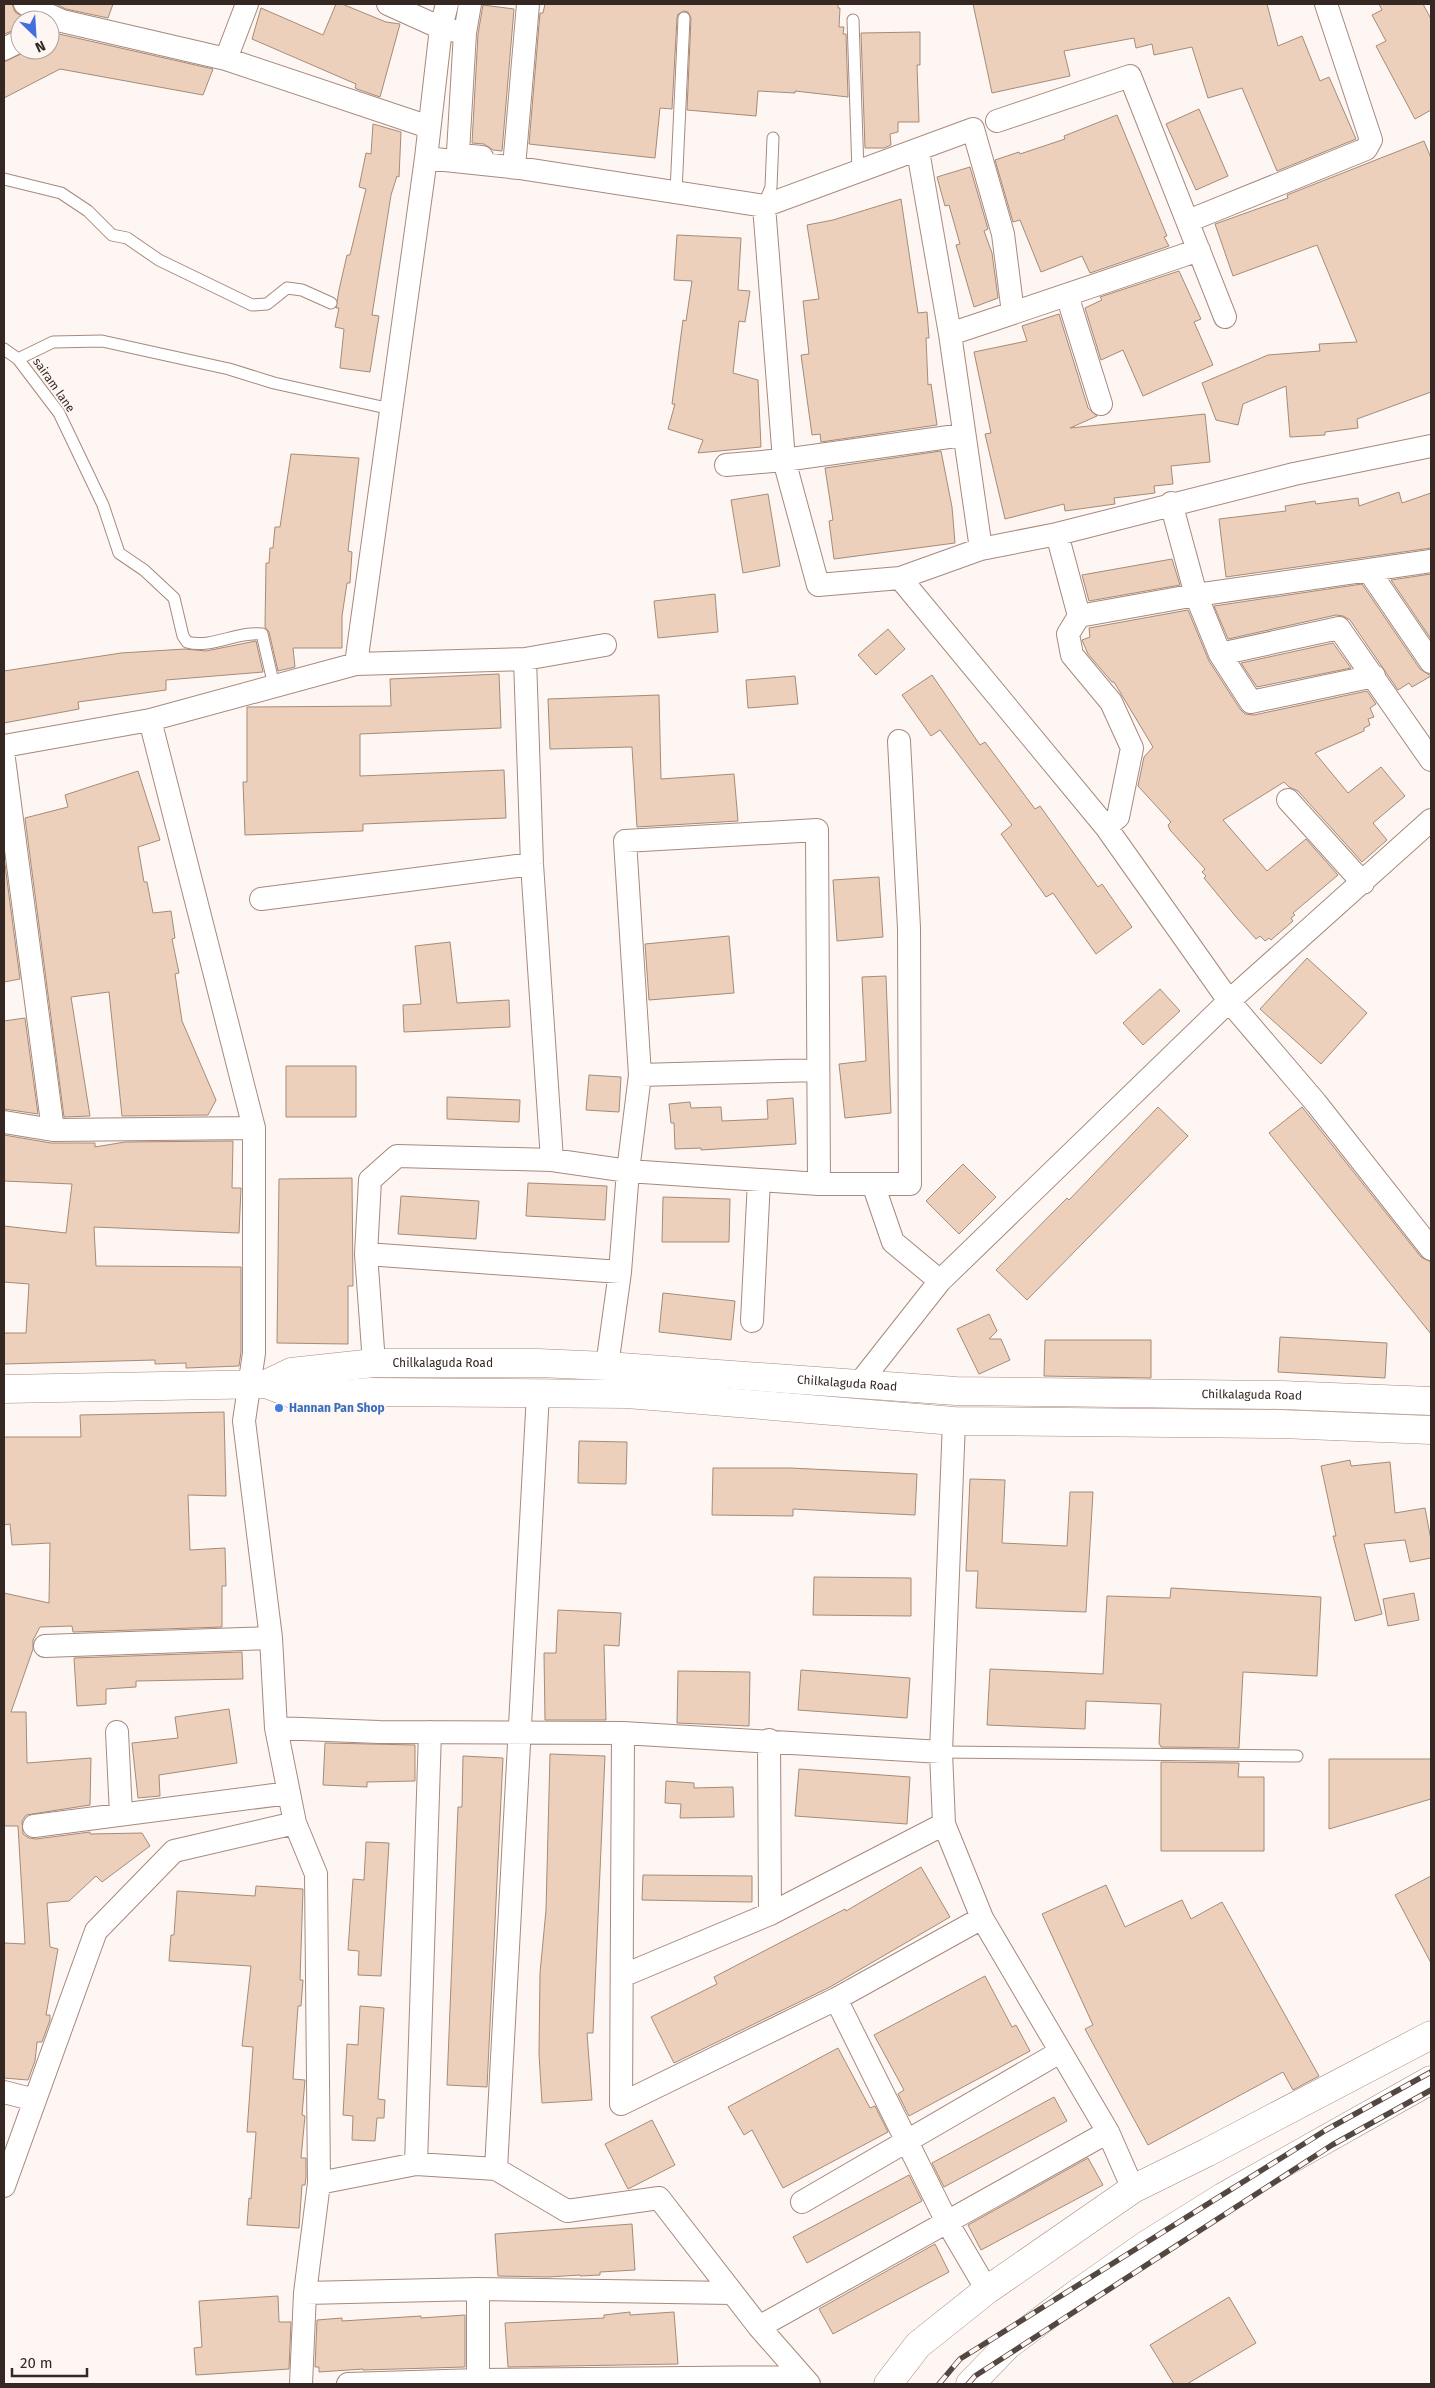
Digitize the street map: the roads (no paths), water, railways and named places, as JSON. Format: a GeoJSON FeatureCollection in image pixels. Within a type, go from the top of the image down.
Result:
{"type":"FeatureCollection","features":[{"type":"Feature","properties":{"kind":"main road","name":"Chilkalaguda Road"},"geometry":{"type":"LineString","coordinates":[[257,1385],[291,1372],[374,1363],[607,1366],[956,1391],[1282,1395],[1431,1401]]}},
{"type":"Feature","properties":{"kind":"main road","name":"Chilkalaguda Road"},"geometry":{"type":"LineString","coordinates":[[4,1388],[257,1385],[300,1397],[370,1392],[627,1394],[954,1421],[1281,1424],[1431,1430]]}},
{"type":"Feature","properties":{"kind":"main road"},"geometry":{"type":"LineString","coordinates":[[888,2384],[918,2345],[988,2290],[1133,2189],[1208,2152],[1431,2035]]}},
{"type":"Feature","properties":{"kind":"main road"},"geometry":{"type":"LineString","coordinates":[[970,2384],[1008,2345],[1146,2245],[1223,2197],[1431,2080]]}},
{"type":"Feature","properties":{"kind":"street"},"geometry":{"type":"LineString","coordinates":[[226,58],[247,4]]}},
{"type":"Feature","properties":{"kind":"street"},"geometry":{"type":"LineString","coordinates":[[388,4],[441,28],[465,33]]}},
{"type":"Feature","properties":{"kind":"street"},"geometry":{"type":"LineString","coordinates":[[356,664],[426,158],[441,28],[447,4]]}},
{"type":"Feature","properties":{"kind":"street"},"geometry":{"type":"LineString","coordinates":[[470,4],[465,33],[459,127],[458,152],[460,155],[764,206],[918,151],[973,129],[1003,234],[1013,313]]}},
{"type":"Feature","properties":{"kind":"street"},"geometry":{"type":"LineString","coordinates":[[514,163],[528,4]]}},
{"type":"Feature","properties":{"kind":"street"},"geometry":{"type":"LineString","coordinates":[[1188,220],[1366,149],[1371,140],[1326,4]]}},
{"type":"Feature","properties":{"kind":"street"},"geometry":{"type":"LineString","coordinates":[[60,25],[226,58],[429,125],[459,127]]}},
{"type":"Feature","properties":{"kind":"street"},"geometry":{"type":"LineString","coordinates":[[997,121],[1130,76],[1225,317]]}},
{"type":"Feature","properties":{"kind":"street"},"geometry":{"type":"LineString","coordinates":[[918,151],[950,334],[963,435],[981,548]]}},
{"type":"Feature","properties":{"kind":"street"},"geometry":{"type":"LineString","coordinates":[[426,158],[514,163]]}},
{"type":"Feature","properties":{"kind":"street"},"geometry":{"type":"LineString","coordinates":[[764,206],[784,460],[818,585],[900,578],[981,548],[1057,534],[1171,503],[1294,474],[1431,446]]}},
{"type":"Feature","properties":{"kind":"street"},"geometry":{"type":"LineString","coordinates":[[950,334],[1198,250]]}},
{"type":"Feature","properties":{"kind":"street"},"geometry":{"type":"LineString","coordinates":[[1067,295],[1101,404]]}},
{"type":"Feature","properties":{"kind":"street"},"geometry":{"type":"LineString","coordinates":[[726,464],[784,460],[963,435]]}},
{"type":"Feature","properties":{"kind":"street"},"geometry":{"type":"LineString","coordinates":[[1171,503],[1196,595],[1220,654],[1251,702],[1374,676]]}},
{"type":"Feature","properties":{"kind":"street"},"geometry":{"type":"LineString","coordinates":[[1057,534],[1080,616]]}},
{"type":"Feature","properties":{"kind":"street"},"geometry":{"type":"LineString","coordinates":[[1106,827],[1118,817],[1132,748],[1111,702],[1072,654],[1068,634],[1080,616],[1196,595],[1431,561]]}},
{"type":"Feature","properties":{"kind":"street"},"geometry":{"type":"LineString","coordinates":[[1369,571],[1431,662]]}},
{"type":"Feature","properties":{"kind":"street"},"geometry":{"type":"LineString","coordinates":[[900,578],[1106,827],[1229,1001],[1316,1103],[1431,1249]]}},
{"type":"Feature","properties":{"kind":"street"},"geometry":{"type":"LineString","coordinates":[[1220,654],[1339,628],[1431,760]]}},
{"type":"Feature","properties":{"kind":"street"},"geometry":{"type":"LineString","coordinates":[[4,746],[150,720],[356,664],[525,660],[605,645]]}},
{"type":"Feature","properties":{"kind":"street"},"geometry":{"type":"LineString","coordinates":[[525,660],[532,864],[552,1160]]}},
{"type":"Feature","properties":{"kind":"street"},"geometry":{"type":"LineString","coordinates":[[150,720],[254,1128],[254,1343],[257,1385],[244,1421],[271,1638],[276,1728],[295,1823],[316,1874],[319,2183],[305,2292],[301,2384]]}},
{"type":"Feature","properties":{"kind":"street"},"geometry":{"type":"LineString","coordinates":[[374,1363],[366,1254],[370,1180],[397,1156],[552,1160],[628,1171],[818,1184],[910,1184],[909,928],[898,741]]}},
{"type":"Feature","properties":{"kind":"street"},"geometry":{"type":"LineString","coordinates":[[4,759],[53,1130]]}},
{"type":"Feature","properties":{"kind":"street"},"geometry":{"type":"LineString","coordinates":[[1288,800],[1363,883]]}},
{"type":"Feature","properties":{"kind":"street"},"geometry":{"type":"LineString","coordinates":[[858,1385],[940,1281],[1229,1001],[1363,883],[1431,820]]}},
{"type":"Feature","properties":{"kind":"street"},"geometry":{"type":"LineString","coordinates":[[607,1366],[620,1272],[628,1171],[640,1075],[625,841],[817,830],[818,1184]]}},
{"type":"Feature","properties":{"kind":"street"},"geometry":{"type":"LineString","coordinates":[[261,899],[532,864]]}},
{"type":"Feature","properties":{"kind":"street"},"geometry":{"type":"LineString","coordinates":[[640,1075],[818,1070]]}},
{"type":"Feature","properties":{"kind":"street"},"geometry":{"type":"LineString","coordinates":[[4,1122],[53,1130],[254,1128]]}},
{"type":"Feature","properties":{"kind":"street"},"geometry":{"type":"LineString","coordinates":[[752,1321],[759,1180]]}},
{"type":"Feature","properties":{"kind":"street"},"geometry":{"type":"LineString","coordinates":[[873,1184],[893,1242],[940,1281]]}},
{"type":"Feature","properties":{"kind":"street"},"geometry":{"type":"LineString","coordinates":[[366,1254],[620,1272]]}},
{"type":"Feature","properties":{"kind":"street"},"geometry":{"type":"LineString","coordinates":[[496,2169],[538,1393]]}},
{"type":"Feature","properties":{"kind":"street"},"geometry":{"type":"LineString","coordinates":[[954,1421],[941,1752],[944,1824],[982,1918],[1108,2132],[1133,2189]]}},
{"type":"Feature","properties":{"kind":"street"},"geometry":{"type":"LineString","coordinates":[[45,1646],[271,1638]]}},
{"type":"Feature","properties":{"kind":"street"},"geometry":{"type":"LineString","coordinates":[[276,1728],[430,1732],[623,1733],[769,1740],[941,1752]]}},
{"type":"Feature","properties":{"kind":"street"},"geometry":{"type":"LineString","coordinates":[[117,1732],[121,1814]]}},
{"type":"Feature","properties":{"kind":"street"},"geometry":{"type":"LineString","coordinates":[[416,2164],[430,1732]]}},
{"type":"Feature","properties":{"kind":"street"},"geometry":{"type":"LineString","coordinates":[[623,1733],[621,2104],[836,1998],[982,1918]]}},
{"type":"Feature","properties":{"kind":"street"},"geometry":{"type":"LineString","coordinates":[[769,1740],[770,1914]]}},
{"type":"Feature","properties":{"kind":"street"},"geometry":{"type":"LineString","coordinates":[[34,1826],[289,1793]]}},
{"type":"Feature","properties":{"kind":"street"},"geometry":{"type":"LineString","coordinates":[[4,2186],[96,1931],[174,1851],[295,1823]]}},
{"type":"Feature","properties":{"kind":"street"},"geometry":{"type":"LineString","coordinates":[[622,1976],[770,1914],[944,1824]]}},
{"type":"Feature","properties":{"kind":"street"},"geometry":{"type":"LineString","coordinates":[[836,1998],[947,2222],[988,2290]]}},
{"type":"Feature","properties":{"kind":"street"},"geometry":{"type":"LineString","coordinates":[[802,2202],[1060,2052]]}},
{"type":"Feature","properties":{"kind":"street"},"geometry":{"type":"LineString","coordinates":[[4,2092],[35,2100]]}},
{"type":"Feature","properties":{"kind":"street"},"geometry":{"type":"LineString","coordinates":[[758,2327],[1108,2132]]}},
{"type":"Feature","properties":{"kind":"street"},"geometry":{"type":"LineString","coordinates":[[319,2183],[416,2164],[496,2169],[567,2211],[659,2198],[758,2327],[806,2381]]}},
{"type":"Feature","properties":{"kind":"street"},"geometry":{"type":"LineString","coordinates":[[305,2292],[478,2289],[732,2293]]}},
{"type":"Feature","properties":{"kind":"street"},"geometry":{"type":"LineString","coordinates":[[478,2289],[478,2380]]}},
{"type":"Feature","properties":{"kind":"street"},"geometry":{"type":"LineString","coordinates":[[348,2384],[478,2380],[806,2381]]}},
{"type":"Feature","properties":{"kind":"lane"},"geometry":{"type":"LineString","coordinates":[[676,192],[684,18]]}},
{"type":"Feature","properties":{"kind":"lane"},"geometry":{"type":"LineString","coordinates":[[853,20],[858,172]]}},
{"type":"Feature","properties":{"kind":"lane"},"geometry":{"type":"LineString","coordinates":[[764,206],[771,187],[773,138]]}},
{"type":"Feature","properties":{"kind":"lane"},"geometry":{"type":"LineString","coordinates":[[4,179],[61,193],[88,211],[112,234],[128,238],[159,260],[252,305],[266,304],[287,288],[302,290],[331,303]]}},
{"type":"Feature","properties":{"kind":"lane","name":"sairam lane"},"geometry":{"type":"LineString","coordinates":[[274,686],[262,634],[242,635],[203,643],[187,642],[183,636],[174,598],[144,570],[119,553],[103,504],[59,413],[18,359],[53,342],[102,341],[229,369],[274,383],[391,409]]}},
{"type":"Feature","properties":{"kind":"lane"},"geometry":{"type":"LineString","coordinates":[[4,349],[18,359]]}},
{"type":"Feature","properties":{"kind":"lane"},"geometry":{"type":"LineString","coordinates":[[941,1752],[1297,1756]]}},
{"type":"Feature","properties":{"kind":"railway"},"geometry":{"type":"LineString","coordinates":[[939,2384],[960,2359],[1326,2130],[1431,2072]]}},
{"type":"Feature","properties":{"kind":"railway"},"geometry":{"type":"LineString","coordinates":[[968,2384],[975,2376],[1332,2145],[1431,2090]]}},
{"type":"Feature","properties":{"kind":"place","name":"Hannan Pan Shop"},"geometry":{"type":"Point","coordinates":[279,1408]}}]}
